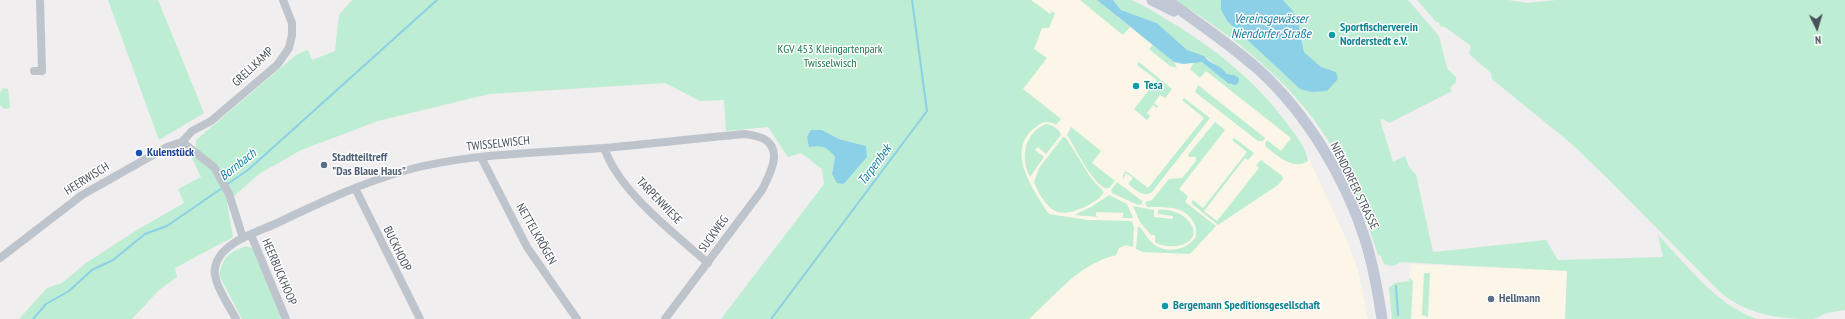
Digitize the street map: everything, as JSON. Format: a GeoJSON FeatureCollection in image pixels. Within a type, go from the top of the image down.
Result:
{"type":"FeatureCollection","features":[{"type":"Feature","properties":{"kind":"main road","name":"NIENDORFER STRASSE"},"geometry":{"type":"LineString","coordinates":[[1152,0],[1194,21]]}},
{"type":"Feature","properties":{"kind":"main road","name":"NIENDORFER STRASSE"},"geometry":{"type":"LineString","coordinates":[[1167,0],[1235,50],[1260,71],[1295,110],[1320,145],[1336,175],[1361,229],[1375,277],[1382,319]]}},
{"type":"Feature","properties":{"kind":"street"},"geometry":{"type":"LineString","coordinates":[[34,71],[42,71],[40,0]]}},
{"type":"Feature","properties":{"kind":"street","name":"GRELLKAMP"},"geometry":{"type":"LineString","coordinates":[[192,131],[211,120],[276,65],[289,48],[292,35],[292,23],[283,0]]}},
{"type":"Feature","properties":{"kind":"street","name":"HEERWISCH"},"geometry":{"type":"LineString","coordinates":[[0,258],[82,195],[167,147],[182,142],[192,131]]}},
{"type":"Feature","properties":{"kind":"street","name":"TWISSELWISCH"},"geometry":{"type":"LineString","coordinates":[[236,319],[216,280],[215,268],[221,254],[247,237],[355,188],[407,170],[481,157],[604,148],[746,134],[764,139],[771,146],[774,158]]}},
{"type":"Feature","properties":{"kind":"street"},"geometry":{"type":"LineString","coordinates":[[182,142],[214,167],[229,194],[247,237]]}},
{"type":"Feature","properties":{"kind":"street","name":"TARPENWIESE"},"geometry":{"type":"LineString","coordinates":[[604,148],[615,170],[637,196],[666,227],[708,263]]}},
{"type":"Feature","properties":{"kind":"street","name":"NETTELKRÖGEN"},"geometry":{"type":"LineString","coordinates":[[481,157],[527,247],[578,319]]}},
{"type":"Feature","properties":{"kind":"street","name":"SUCKWEG"},"geometry":{"type":"LineString","coordinates":[[665,319],[762,190],[770,174],[774,158]]}},
{"type":"Feature","properties":{"kind":"street","name":"BUCKHOOP"},"geometry":{"type":"LineString","coordinates":[[355,188],[420,319]]}},
{"type":"Feature","properties":{"kind":"street","name":"HEERBUCKHOOP"},"geometry":{"type":"LineString","coordinates":[[247,237],[286,319]]}},
{"type":"Feature","properties":{"kind":"shaded area"},"geometry":{"type":"Polygon","coordinates":[[[1021,0],[1130,0],[1186,32],[1225,59],[1249,79],[1279,112],[1305,150],[1348,243],[1358,270],[1368,319],[1029,319],[1082,269],[1101,259],[1116,255],[1052,221],[1019,179],[1021,0]]]}},
{"type":"Feature","properties":{"kind":"shaded area"},"geometry":{"type":"Polygon","coordinates":[[[1411,264],[1567,271],[1565,319],[1400,319],[1401,282],[1409,281],[1411,264]]]}},
{"type":"Feature","properties":{"kind":"green space"},"geometry":{"type":"Polygon","coordinates":[[[108,0],[158,0],[204,113],[159,140],[108,0]]]}},
{"type":"Feature","properties":{"kind":"green space","name":"KGV 453 Kleingartenpark Twisselwisch"},"geometry":{"type":"Polygon","coordinates":[[[352,0],[1031,0],[1050,14],[1052,11],[1055,13],[1049,28],[1042,28],[1034,49],[1047,58],[1023,89],[1061,119],[1056,125],[1049,122],[1044,122],[1027,135],[1023,146],[1022,157],[1024,169],[1035,193],[1049,214],[1088,220],[1132,221],[1134,227],[1133,247],[1126,245],[1119,248],[1116,255],[1102,260],[1079,273],[1029,319],[721,319],[824,184],[822,169],[801,153],[788,157],[768,127],[726,131],[724,100],[700,101],[665,83],[489,94],[378,121],[301,150],[259,174],[227,202],[233,237],[175,268],[177,277],[159,290],[132,319],[19,319],[47,288],[62,283],[86,263],[137,230],[184,203],[178,189],[201,177],[191,156],[196,149],[196,140],[296,55],[308,50],[312,60],[335,51],[339,15],[352,0]],[[822,130],[820,145],[829,150],[835,157],[832,174],[844,184],[867,157],[866,146],[839,139],[822,130]]]}},
{"type":"Feature","properties":{"kind":"green space"},"geometry":{"type":"Polygon","coordinates":[[[1080,0],[1097,0],[1130,27],[1123,35],[1080,0]]]}},
{"type":"Feature","properties":{"kind":"green space"},"geometry":{"type":"Polygon","coordinates":[[[1113,0],[1131,0],[1146,7],[1203,43],[1236,68],[1278,112],[1302,144],[1308,161],[1302,164],[1291,163],[1266,147],[1265,144],[1267,140],[1281,151],[1291,138],[1206,71],[1200,78],[1190,69],[1194,62],[1202,62],[1232,85],[1234,75],[1227,74],[1207,58],[1187,50],[1157,23],[1121,10],[1113,0]]]}},
{"type":"Feature","properties":{"kind":"green space"},"geometry":{"type":"Polygon","coordinates":[[[1175,0],[1221,0],[1221,10],[1227,21],[1300,89],[1311,92],[1336,72],[1321,67],[1304,52],[1301,32],[1292,10],[1283,0],[1408,0],[1439,36],[1447,68],[1456,77],[1456,82],[1450,88],[1452,91],[1389,123],[1383,119],[1380,120],[1393,162],[1405,156],[1409,167],[1416,175],[1433,252],[1546,240],[1558,260],[1663,257],[1658,235],[1691,271],[1715,294],[1742,313],[1757,319],[1565,319],[1567,271],[1400,262],[1393,266],[1384,264],[1381,256],[1378,255],[1360,204],[1343,166],[1321,130],[1305,108],[1266,67],[1244,48],[1199,15],[1175,0]]]}},
{"type":"Feature","properties":{"kind":"green space"},"geometry":{"type":"Polygon","coordinates":[[[1417,0],[1508,0],[1527,3],[1557,0],[1845,0],[1845,310],[1826,313],[1814,319],[1786,318],[1762,314],[1750,310],[1728,298],[1718,290],[1573,145],[1492,79],[1491,73],[1469,54],[1471,46],[1445,27],[1440,26],[1439,22],[1436,22],[1417,0]]]}},
{"type":"Feature","properties":{"kind":"green space"},"geometry":{"type":"Polygon","coordinates":[[[1153,45],[1174,62],[1177,68],[1170,66],[1149,49],[1153,45]]]}},
{"type":"Feature","properties":{"kind":"green space"},"geometry":{"type":"Polygon","coordinates":[[[1139,62],[1172,89],[1165,98],[1160,95],[1154,103],[1158,106],[1157,108],[1153,105],[1147,113],[1150,116],[1147,120],[1134,109],[1157,80],[1137,65],[1139,62]]]}},
{"type":"Feature","properties":{"kind":"green space"},"geometry":{"type":"Polygon","coordinates":[[[1198,85],[1265,138],[1263,141],[1258,141],[1195,92],[1198,85]]]}},
{"type":"Feature","properties":{"kind":"green space"},"geometry":{"type":"Polygon","coordinates":[[[3,88],[8,89],[10,108],[4,109],[0,105],[0,93],[3,88]]]}},
{"type":"Feature","properties":{"kind":"green space"},"geometry":{"type":"Polygon","coordinates":[[[1184,98],[1210,118],[1152,192],[1149,194],[1143,194],[1128,184],[1133,178],[1126,173],[1123,180],[1123,175],[1126,171],[1148,188],[1204,118],[1182,100],[1184,98]]]}},
{"type":"Feature","properties":{"kind":"green space"},"geometry":{"type":"Polygon","coordinates":[[[1215,122],[1225,130],[1179,189],[1188,196],[1185,202],[1216,226],[1190,254],[1143,252],[1136,249],[1138,226],[1152,243],[1163,249],[1175,250],[1181,248],[1186,246],[1195,238],[1196,230],[1194,223],[1185,213],[1174,208],[1147,207],[1145,202],[1152,200],[1169,179],[1182,178],[1196,161],[1196,157],[1189,157],[1188,155],[1215,122]]]}},
{"type":"Feature","properties":{"kind":"green space"},"geometry":{"type":"Polygon","coordinates":[[[1046,124],[1051,125],[1059,131],[1061,135],[1046,154],[1038,147],[1035,150],[1044,157],[1030,177],[1025,162],[1026,147],[1033,133],[1046,124]]]}},
{"type":"Feature","properties":{"kind":"green space"},"geometry":{"type":"Polygon","coordinates":[[[1071,127],[1101,151],[1092,163],[1115,181],[1109,188],[1104,188],[1098,183],[1084,163],[1067,135],[1071,127]]]}},
{"type":"Feature","properties":{"kind":"green space"},"geometry":{"type":"Polygon","coordinates":[[[1063,137],[1066,138],[1091,178],[1104,192],[1093,203],[1066,213],[1061,213],[1051,209],[1042,198],[1034,182],[1039,168],[1063,137]]]}},
{"type":"Feature","properties":{"kind":"green space"},"geometry":{"type":"Polygon","coordinates":[[[1234,138],[1254,153],[1248,160],[1245,158],[1204,211],[1217,221],[1259,168],[1256,165],[1261,160],[1282,176],[1283,179],[1278,185],[1218,225],[1191,203],[1193,200],[1203,208],[1247,152],[1232,140],[1234,138]]]}},
{"type":"Feature","properties":{"kind":"green space"},"geometry":{"type":"Polygon","coordinates":[[[1117,182],[1142,201],[1142,204],[1138,205],[1112,193],[1111,190],[1117,182]]]}},
{"type":"Feature","properties":{"kind":"green space"},"geometry":{"type":"Polygon","coordinates":[[[1109,195],[1127,204],[1133,218],[1120,218],[1123,217],[1123,213],[1096,212],[1096,216],[1098,217],[1074,215],[1091,207],[1109,195]]]}},
{"type":"Feature","properties":{"kind":"green space"},"geometry":{"type":"Polygon","coordinates":[[[1133,206],[1154,210],[1154,217],[1173,219],[1173,216],[1158,214],[1158,210],[1179,214],[1187,219],[1192,225],[1194,232],[1192,238],[1186,243],[1176,246],[1165,246],[1155,242],[1155,235],[1151,235],[1140,222],[1133,206]]]}},
{"type":"Feature","properties":{"kind":"green space"},"geometry":{"type":"Polygon","coordinates":[[[246,246],[254,249],[283,319],[242,319],[219,275],[225,259],[231,253],[246,246]]]}},
{"type":"Feature","properties":{"kind":"green space"},"geometry":{"type":"Polygon","coordinates":[[[1424,273],[1430,273],[1428,317],[1422,315],[1424,273]]]}},
{"type":"Feature","properties":{"kind":"green space"},"geometry":{"type":"Polygon","coordinates":[[[1409,278],[1413,281],[1411,319],[1392,319],[1389,288],[1395,283],[1409,281],[1409,278]]]}},
{"type":"Feature","properties":{"kind":"water"},"geometry":{"type":"Polygon","coordinates":[[[1097,0],[1113,0],[1121,10],[1157,23],[1187,50],[1204,56],[1227,74],[1234,75],[1239,78],[1238,84],[1235,85],[1228,83],[1202,62],[1183,64],[1174,62],[1097,0]]]}},
{"type":"Feature","properties":{"kind":"water","name":"Vereinsgewässer Niendorfer Straße"},"geometry":{"type":"Polygon","coordinates":[[[1221,0],[1283,0],[1292,10],[1298,21],[1304,52],[1321,67],[1336,72],[1338,79],[1327,91],[1311,92],[1300,89],[1227,21],[1221,10],[1221,0]]]}},
{"type":"Feature","properties":{"kind":"water"},"geometry":{"type":"Polygon","coordinates":[[[811,130],[822,130],[839,139],[866,146],[867,157],[844,184],[837,183],[832,174],[835,157],[827,149],[817,146],[809,147],[807,137],[811,130]]]}},
{"type":"Feature","properties":{"kind":"waterway","name":"Bornbach"},"geometry":{"type":"LineString","coordinates":[[226,185],[248,170],[437,0]]}},
{"type":"Feature","properties":{"kind":"waterway","name":"Tarpenbek"},"geometry":{"type":"LineString","coordinates":[[771,319],[927,111],[912,0]]}},
{"type":"Feature","properties":{"kind":"waterway","name":"Bornbach"},"geometry":{"type":"LineString","coordinates":[[33,319],[46,304],[69,291],[92,270],[113,260],[145,234],[167,226],[222,188]]}},
{"type":"Feature","properties":{"kind":"waterway"},"geometry":{"type":"LineString","coordinates":[[1396,286],[1398,315]]}},
{"type":"Feature","properties":{"kind":"place","name":"Sportfischerverein Norderstedt e.V."},"geometry":{"type":"Point","coordinates":[1332,35]}},
{"type":"Feature","properties":{"kind":"place","name":"Tesa"},"geometry":{"type":"Point","coordinates":[1136,86]}},
{"type":"Feature","properties":{"kind":"place","name":"Kulenstück"},"geometry":{"type":"Point","coordinates":[139,153]}},
{"type":"Feature","properties":{"kind":"place","name":"Stadtteiltreff \"Das Blaue Haus\""},"geometry":{"type":"Point","coordinates":[324,165]}},
{"type":"Feature","properties":{"kind":"place","name":"Hellmann"},"geometry":{"type":"Point","coordinates":[1491,299]}},
{"type":"Feature","properties":{"kind":"place","name":"Bergemann Speditionsgesellschaft"},"geometry":{"type":"Point","coordinates":[1165,306]}}]}
